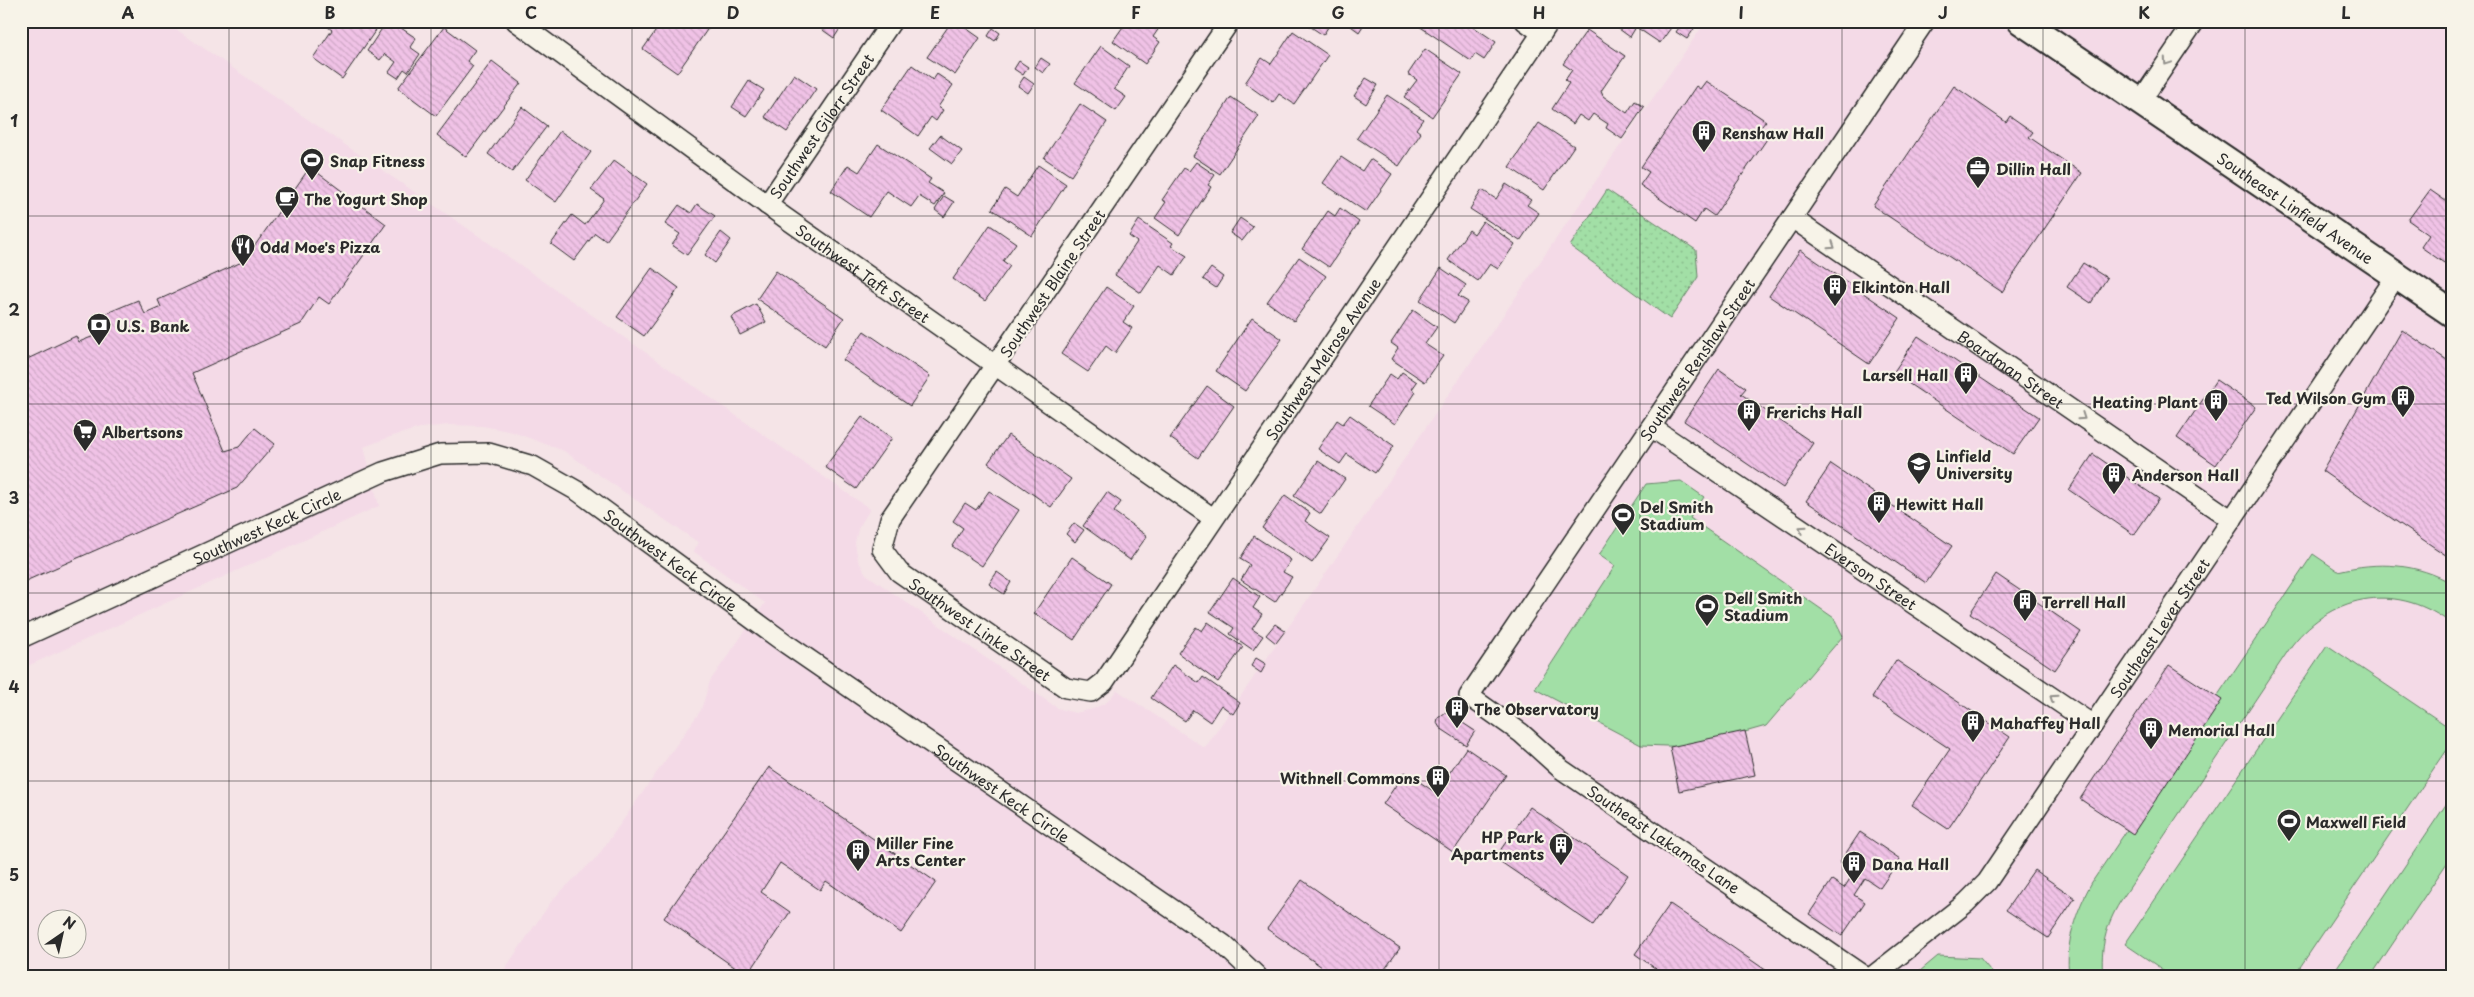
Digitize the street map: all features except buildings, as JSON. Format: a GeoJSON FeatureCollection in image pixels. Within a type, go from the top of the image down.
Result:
{"type":"FeatureCollection","features":[{"type":"Feature","properties":{"kind":"street","name":"Southwest Taft Street"},"geometry":{"type":"LineString","coordinates":[[516,21],[767,205],[1213,518]]}},
{"type":"Feature","properties":{"kind":"street","name":"Southwest Gilorr Street"},"geometry":{"type":"LineString","coordinates":[[767,205],[892,21]]}},
{"type":"Feature","properties":{"kind":"street","name":"Southwest Blaine Street"},"geometry":{"type":"LineString","coordinates":[[882,549],[890,519],[1230,21]]}},
{"type":"Feature","properties":{"kind":"street"},"geometry":{"type":"LineString","coordinates":[[1525,21],[1546,27]]}},
{"type":"Feature","properties":{"kind":"street","name":"Southwest Renshaw Street"},"geometry":{"type":"LineString","coordinates":[[1469,696],[1925,21]]}},
{"type":"Feature","properties":{"kind":"street","name":"Southeast Linfield Avenue"},"geometry":{"type":"LineString","coordinates":[[2021,21],[2453,314]]}},
{"type":"Feature","properties":{"kind":"street"},"geometry":{"type":"LineString","coordinates":[[2140,102],[2194,21]]}},
{"type":"Feature","properties":{"kind":"street","name":"Southwest Melrose Avenue"},"geometry":{"type":"LineString","coordinates":[[1091,692],[1104,682],[1546,27]]}},
{"type":"Feature","properties":{"kind":"street","name":"Boardman Street"},"geometry":{"type":"LineString","coordinates":[[1792,218],[2232,520]]}},
{"type":"Feature","properties":{"kind":"street","name":"Southeast Lever Street"},"geometry":{"type":"LineString","coordinates":[[1873,976],[1966,903],[1987,882],[2397,276]]}},
{"type":"Feature","properties":{"kind":"street","name":"Everson Street"},"geometry":{"type":"LineString","coordinates":[[1651,427],[2093,725]]}},
{"type":"Feature","properties":{"kind":"street","name":"Southwest Keck Circle"},"geometry":{"type":"LineString","coordinates":[[21,638],[383,472],[440,454],[489,453],[533,466],[579,492],[785,643],[1223,944],[1257,976]]}},
{"type":"Feature","properties":{"kind":"street","name":"Southwest Linke Street"},"geometry":{"type":"LineString","coordinates":[[882,549],[899,572],[1066,688],[1091,692]]}},
{"type":"Feature","properties":{"kind":"street","name":"Southeast Lakamas Lane"},"geometry":{"type":"LineString","coordinates":[[1469,696],[1521,733],[1560,769],[1864,976]]}},
{"type":"Feature","properties":{"kind":"shaded area","name":"Linfield University"},"geometry":{"type":"Polygon","coordinates":[[[21,21],[164,21],[486,241],[870,509],[858,529],[855,543],[858,560],[866,574],[1057,708],[1075,713],[1093,709],[1107,702],[1117,690],[1205,748],[1706,21],[2453,21],[2453,976],[500,976],[553,899],[597,857],[701,710],[710,681],[765,603],[693,551],[699,543],[564,451],[513,432],[483,426],[449,425],[420,428],[364,447],[379,506],[21,669],[21,21]]]}},
{"type":"Feature","properties":{"kind":"green space"},"geometry":{"type":"Polygon","coordinates":[[[1607,190],[1696,250],[1698,277],[1670,319],[1570,246],[1607,190]]]}},
{"type":"Feature","properties":{"kind":"green space","name":"Dell Smith Stadium"},"geometry":{"type":"Polygon","coordinates":[[[1681,481],[1704,497],[1690,518],[1834,618],[1843,636],[1766,726],[1692,747],[1641,745],[1535,689],[1615,566],[1599,555],[1646,484],[1681,481]]]}},
{"type":"Feature","properties":{"kind":"green space"},"geometry":{"type":"Polygon","coordinates":[[[2313,554],[2338,571],[2368,566],[2397,566],[2425,572],[2453,584],[2453,625],[2432,611],[2411,603],[2389,598],[2368,599],[2347,604],[2327,613],[2309,627],[2292,645],[2120,902],[2111,919],[2105,937],[2102,956],[2103,976],[2069,976],[2070,939],[2081,904],[2092,882],[2313,554]]]}},
{"type":"Feature","properties":{"kind":"green space","name":"Maxwell Field"},"geometry":{"type":"Polygon","coordinates":[[[2327,645],[2453,730],[2453,741],[2294,976],[2172,976],[2125,944],[2327,645]]]}},
{"type":"Feature","properties":{"kind":"green space"},"geometry":{"type":"Polygon","coordinates":[[[2453,794],[2453,854],[2371,976],[2331,976],[2453,794]]]}},
{"type":"Feature","properties":{"kind":"green space"},"geometry":{"type":"Polygon","coordinates":[[[1938,956],[1980,958],[1995,976],[1914,976],[1938,956]]]}},
{"type":"Feature","properties":{"kind":"place","name":"Renshaw Hall"},"geometry":{"type":"Point","coordinates":[1704,153]}},
{"type":"Feature","properties":{"kind":"place","name":"Snap Fitness"},"geometry":{"type":"Point","coordinates":[312,181]}},
{"type":"Feature","properties":{"kind":"place","name":"Dillin Hall"},"geometry":{"type":"Point","coordinates":[1978,189]}},
{"type":"Feature","properties":{"kind":"place","name":"The Yogurt Shop"},"geometry":{"type":"Point","coordinates":[287,219]}},
{"type":"Feature","properties":{"kind":"place","name":"Odd Moe's Pizza"},"geometry":{"type":"Point","coordinates":[243,267]}},
{"type":"Feature","properties":{"kind":"place","name":"Elkinton Hall"},"geometry":{"type":"Point","coordinates":[1835,307]}},
{"type":"Feature","properties":{"kind":"place","name":"U.S. Bank"},"geometry":{"type":"Point","coordinates":[99,346]}},
{"type":"Feature","properties":{"kind":"place","name":"Larsell Hall"},"geometry":{"type":"Point","coordinates":[1966,395]}},
{"type":"Feature","properties":{"kind":"place","name":"Ted Wilson Gym"},"geometry":{"type":"Point","coordinates":[2403,418]}},
{"type":"Feature","properties":{"kind":"place","name":"Heating Plant"},"geometry":{"type":"Point","coordinates":[2216,422]}},
{"type":"Feature","properties":{"kind":"place","name":"Frerichs Hall"},"geometry":{"type":"Point","coordinates":[1749,432]}},
{"type":"Feature","properties":{"kind":"place","name":"Albertsons"},"geometry":{"type":"Point","coordinates":[85,452]}},
{"type":"Feature","properties":{"kind":"place","name":"Linfield University"},"geometry":{"type":"Point","coordinates":[1919,485]}},
{"type":"Feature","properties":{"kind":"place","name":"Anderson Hall"},"geometry":{"type":"Point","coordinates":[2114,495]}},
{"type":"Feature","properties":{"kind":"place","name":"Hewitt Hall"},"geometry":{"type":"Point","coordinates":[1879,524]}},
{"type":"Feature","properties":{"kind":"place","name":"Del Smith Stadium"},"geometry":{"type":"Point","coordinates":[1623,536]}},
{"type":"Feature","properties":{"kind":"place","name":"Terrell Hall"},"geometry":{"type":"Point","coordinates":[2025,622]}},
{"type":"Feature","properties":{"kind":"place","name":"Dell Smith Stadium"},"geometry":{"type":"Point","coordinates":[1707,627]}},
{"type":"Feature","properties":{"kind":"place","name":"The Observatory"},"geometry":{"type":"Point","coordinates":[1457,729]}},
{"type":"Feature","properties":{"kind":"place","name":"Mahaffey Hall"},"geometry":{"type":"Point","coordinates":[1973,743]}},
{"type":"Feature","properties":{"kind":"place","name":"Memorial Hall"},"geometry":{"type":"Point","coordinates":[2151,750]}},
{"type":"Feature","properties":{"kind":"place","name":"Withnell Commons"},"geometry":{"type":"Point","coordinates":[1438,798]}},
{"type":"Feature","properties":{"kind":"place","name":"Maxwell Field"},"geometry":{"type":"Point","coordinates":[2289,842]}},
{"type":"Feature","properties":{"kind":"place","name":"HP Park Apartments"},"geometry":{"type":"Point","coordinates":[1561,866]}},
{"type":"Feature","properties":{"kind":"place","name":"Miller Fine Arts Center"},"geometry":{"type":"Point","coordinates":[858,872]}},
{"type":"Feature","properties":{"kind":"place","name":"Dana Hall"},"geometry":{"type":"Point","coordinates":[1854,884]}}]}
